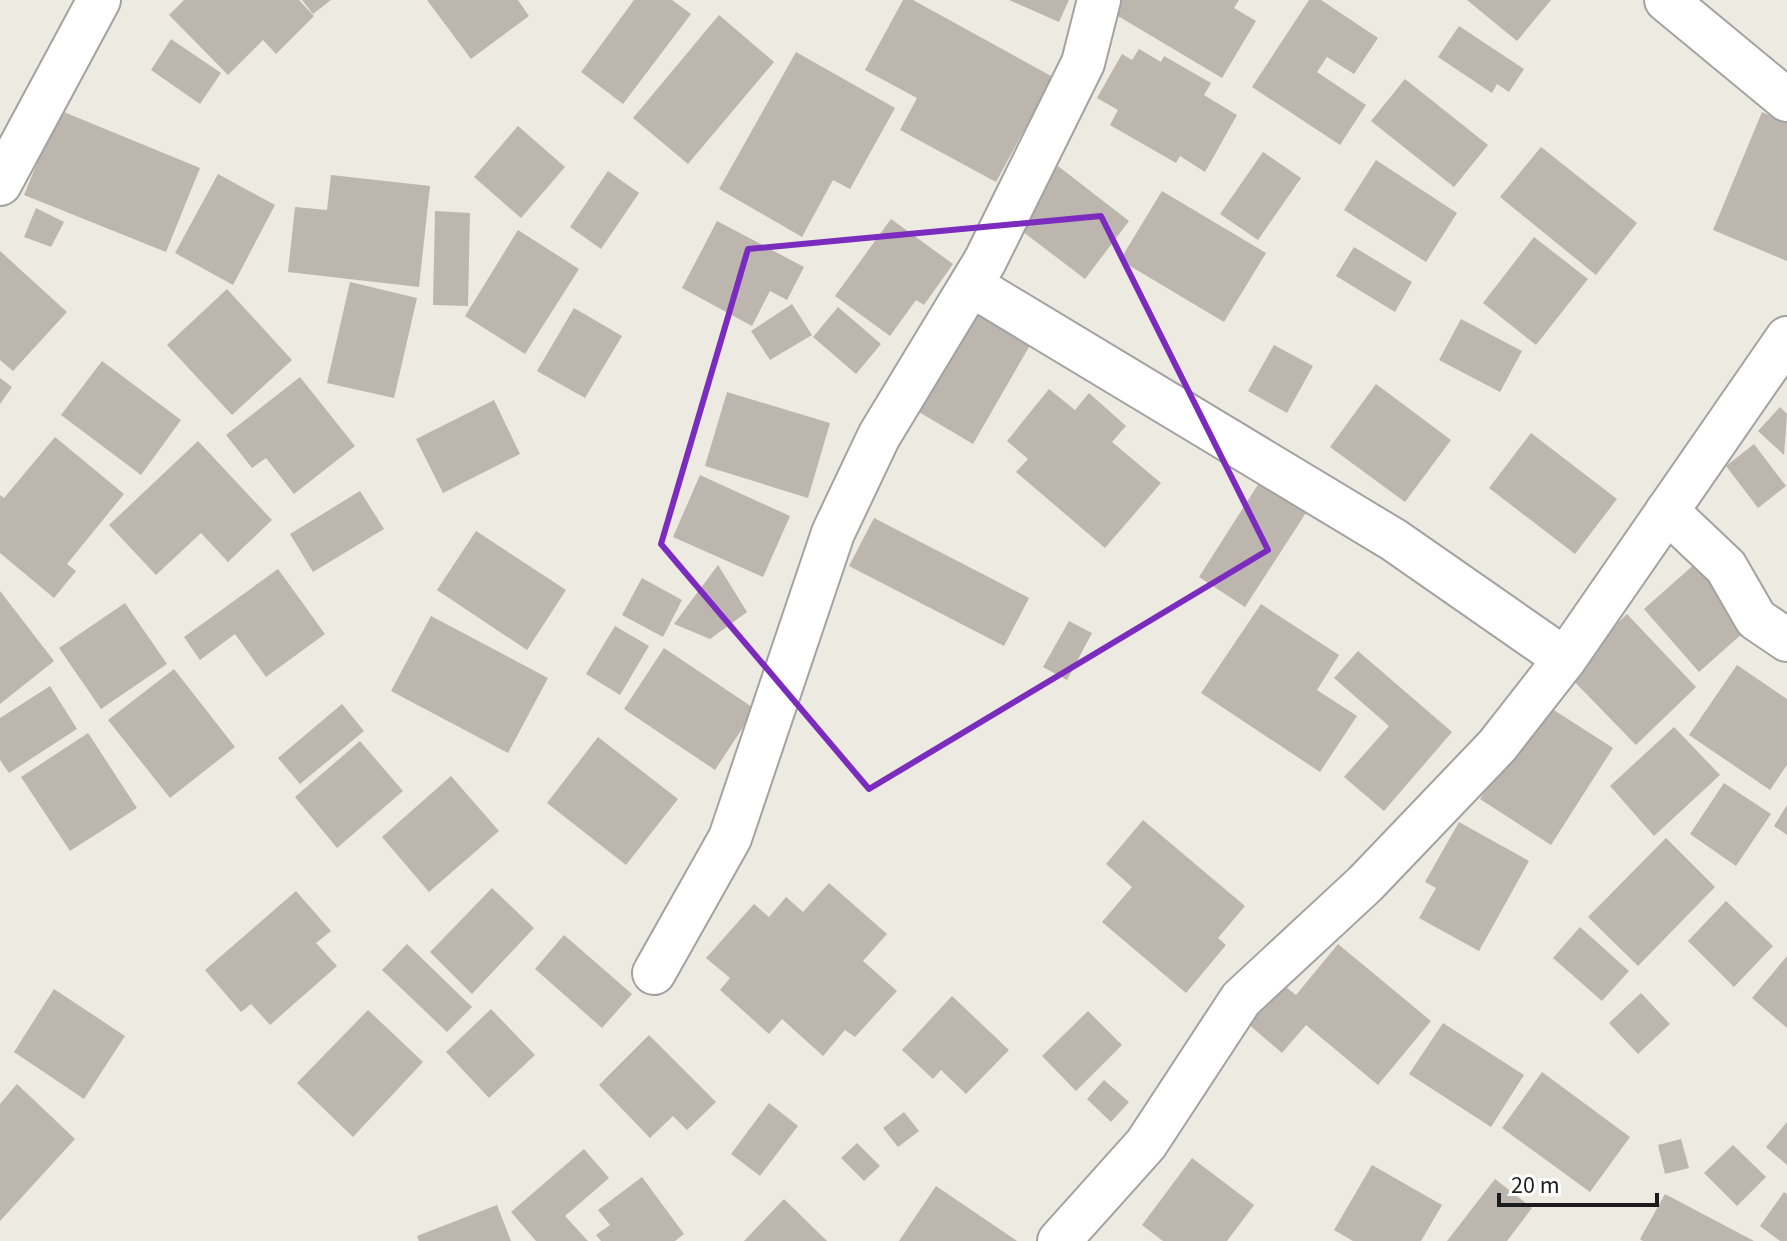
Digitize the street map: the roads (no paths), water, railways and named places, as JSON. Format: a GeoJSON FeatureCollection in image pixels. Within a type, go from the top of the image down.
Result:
{"type":"FeatureCollection","features":[{"type":"Feature","properties":{"kind":"street"},"geometry":{"type":"LineString","coordinates":[[0,184],[23,147],[99,0]]}},
{"type":"Feature","properties":{"kind":"street"},"geometry":{"type":"LineString","coordinates":[[654,973],[730,838],[833,533],[879,436],[971,285],[1083,63],[1099,0]]}},
{"type":"Feature","properties":{"kind":"street"},"geometry":{"type":"LineString","coordinates":[[1666,0],[1787,100]]}},
{"type":"Feature","properties":{"kind":"street"},"geometry":{"type":"LineString","coordinates":[[971,285],[1394,540],[1565,659]]}},
{"type":"Feature","properties":{"kind":"street"},"geometry":{"type":"LineString","coordinates":[[1059,1241],[1146,1144],[1241,999],[1365,884],[1497,746],[1565,659],[1787,338]]}},
{"type":"Feature","properties":{"kind":"street"},"geometry":{"type":"LineString","coordinates":[[1667,511],[1726,567],[1756,619],[1787,640]]}}]}
